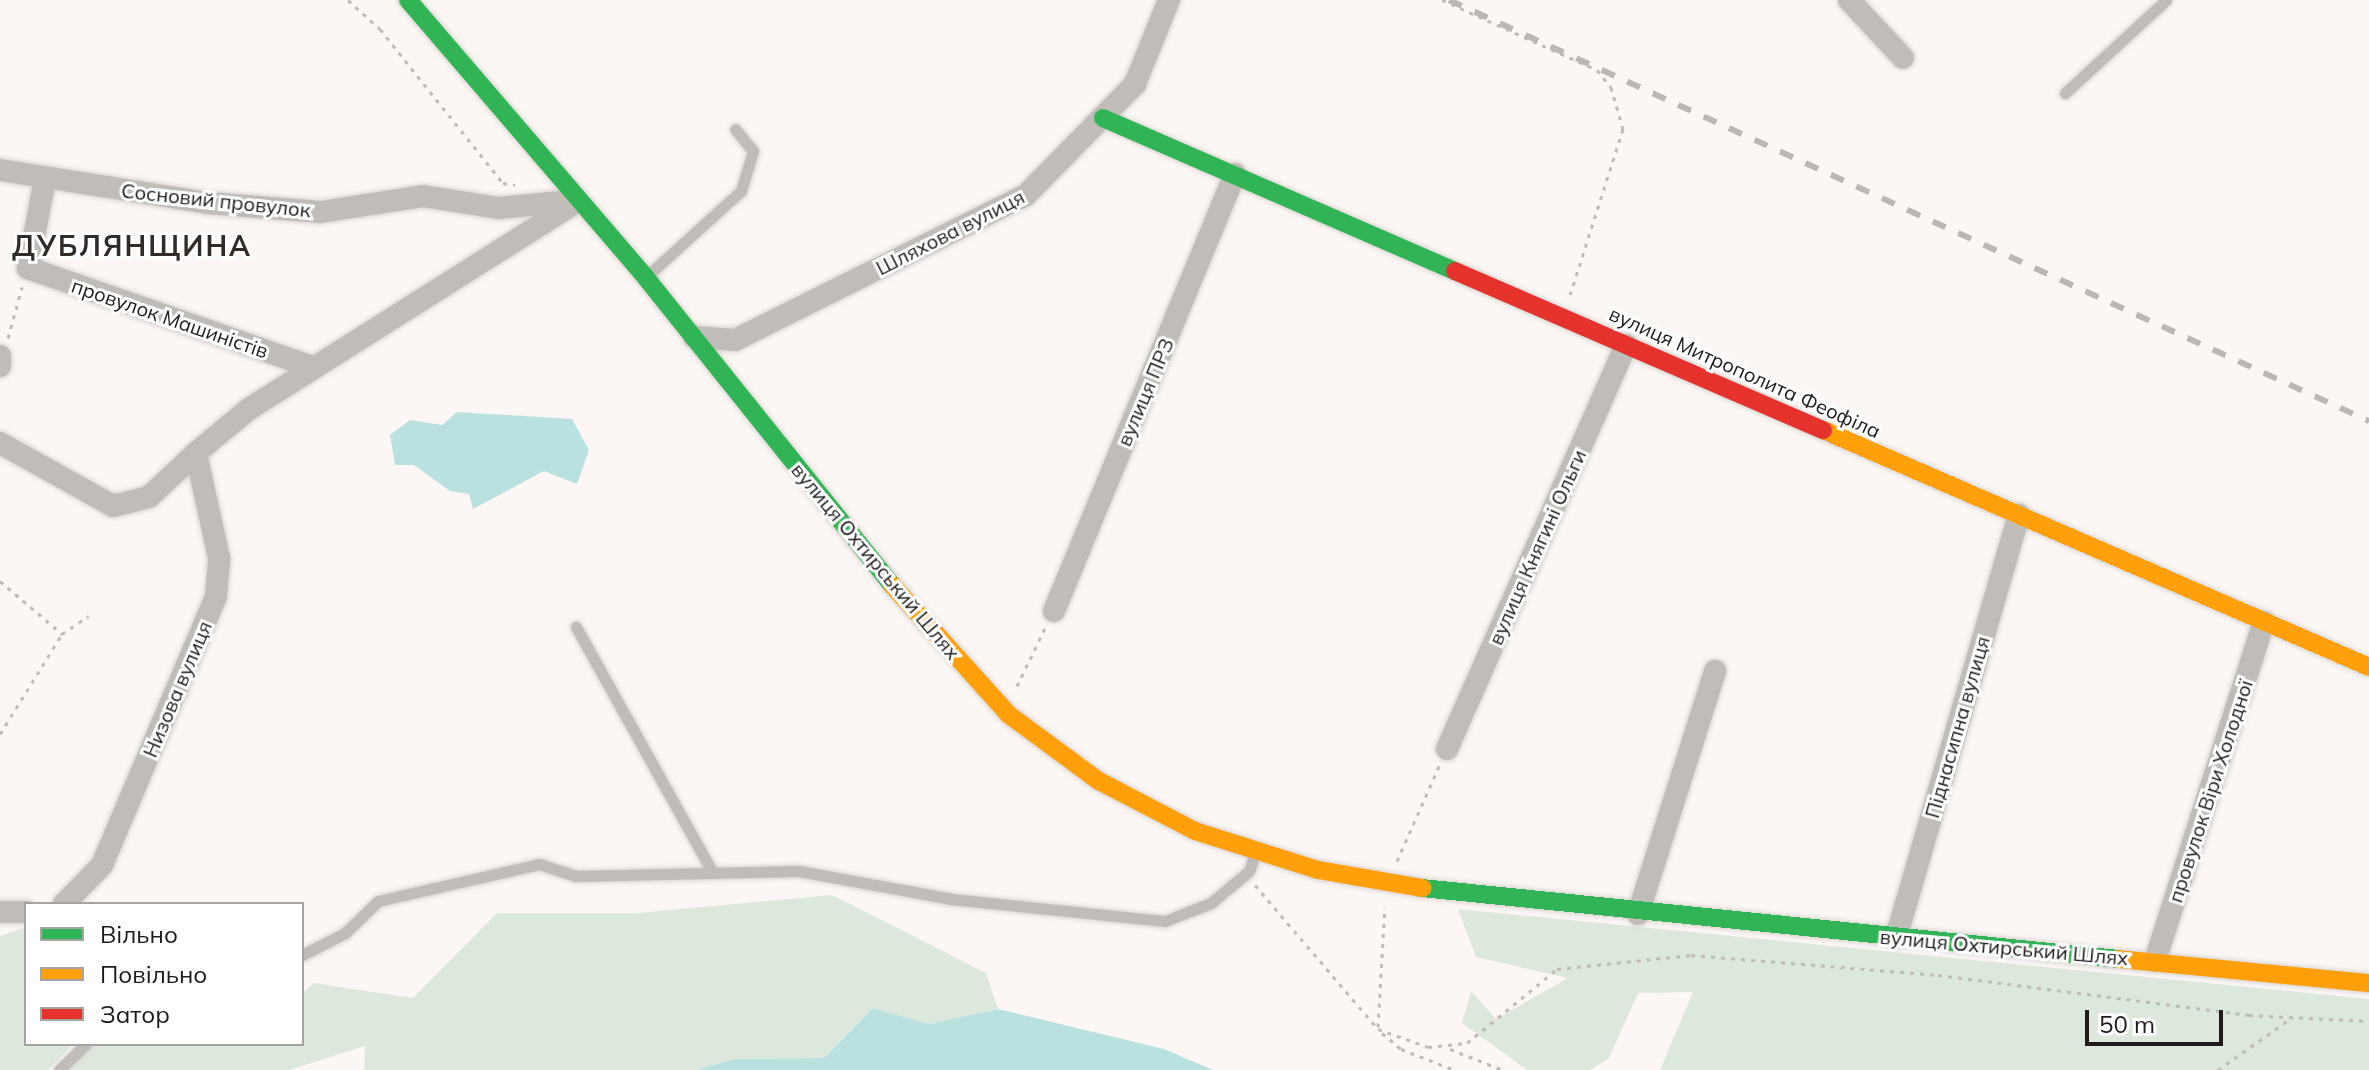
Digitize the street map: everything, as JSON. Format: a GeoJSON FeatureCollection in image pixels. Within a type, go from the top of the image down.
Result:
{"type":"FeatureCollection","features":[{"type":"Feature","properties":{"kind":"main road","name":"вулиця Охтирський Шлях"},"geometry":{"type":"LineString","coordinates":[[408,0],[646,278],[922,623],[1008,714],[1099,781],[1195,831],[1256,851],[1387,883],[1638,914],[2369,983]]}},
{"type":"Feature","properties":{"kind":"main road","name":"вулиця Митрополита Феофіла"},"geometry":{"type":"LineString","coordinates":[[1103,118],[1564,314],[1626,345],[2369,667]]}},
{"type":"Feature","properties":{"kind":"street","name":"Шляхова вулиця"},"geometry":{"type":"LineString","coordinates":[[694,337],[735,340],[1026,195],[1135,84],[1169,0]]}},
{"type":"Feature","properties":{"kind":"street"},"geometry":{"type":"LineString","coordinates":[[1849,0],[1903,58]]}},
{"type":"Feature","properties":{"kind":"street","name":"Сосновий провулок"},"geometry":{"type":"LineString","coordinates":[[0,170],[45,179],[321,212],[423,196],[499,208],[578,201]]}},
{"type":"Feature","properties":{"kind":"street","name":"вулиця ПРЗ"},"geometry":{"type":"LineString","coordinates":[[1054,611],[1235,174]]}},
{"type":"Feature","properties":{"kind":"street"},"geometry":{"type":"LineString","coordinates":[[28,268],[45,179]]}},
{"type":"Feature","properties":{"kind":"street"},"geometry":{"type":"LineString","coordinates":[[0,443],[113,506],[149,497],[196,453],[312,367],[578,201]]}},
{"type":"Feature","properties":{"kind":"street","name":"провулок Машиністів"},"geometry":{"type":"LineString","coordinates":[[28,268],[312,367]]}},
{"type":"Feature","properties":{"kind":"street","name":"вулиця Княгині Ольги"},"geometry":{"type":"LineString","coordinates":[[1447,749],[1626,345]]}},
{"type":"Feature","properties":{"kind":"street","name":"Низова вулиця"},"geometry":{"type":"LineString","coordinates":[[66,902],[102,865],[216,596],[219,558],[196,453]]}},
{"type":"Feature","properties":{"kind":"street","name":"Піднасипна вулиця"},"geometry":{"type":"LineString","coordinates":[[1896,938],[2019,515]]}},
{"type":"Feature","properties":{"kind":"street","name":"провулок Віри Холодної"},"geometry":{"type":"LineString","coordinates":[[2155,961],[2264,622]]}},
{"type":"Feature","properties":{"kind":"street"},"geometry":{"type":"LineString","coordinates":[[1638,914],[1715,671]]}},
{"type":"Feature","properties":{"kind":"street"},"geometry":{"type":"LineString","coordinates":[[0,912],[24,912]]}},
{"type":"Feature","properties":{"kind":"lane"},"geometry":{"type":"LineString","coordinates":[[2065,93],[2166,0]]}},
{"type":"Feature","properties":{"kind":"lane"},"geometry":{"type":"LineString","coordinates":[[646,278],[741,191],[753,151],[735,129]]}},
{"type":"Feature","properties":{"kind":"lane"},"geometry":{"type":"LineString","coordinates":[[576,627],[712,871]]}},
{"type":"Feature","properties":{"kind":"lane"},"geometry":{"type":"LineString","coordinates":[[304,954],[345,933],[378,901],[539,864],[576,876],[799,871],[951,899],[1165,921],[1211,903],[1249,871],[1256,851]]}},
{"type":"Feature","properties":{"kind":"lane"},"geometry":{"type":"LineString","coordinates":[[59,1070],[84,1046]]}},
{"type":"Feature","properties":{"kind":"path"},"geometry":{"type":"LineString","coordinates":[[348,0],[380,29],[503,183],[518,186]]}},
{"type":"Feature","properties":{"kind":"path"},"geometry":{"type":"LineString","coordinates":[[1442,0],[1597,70],[1611,87],[1623,129],[1564,314]]}},
{"type":"Feature","properties":{"kind":"path"},"geometry":{"type":"LineString","coordinates":[[1,359],[28,268]]}},
{"type":"Feature","properties":{"kind":"path"},"geometry":{"type":"LineString","coordinates":[[0,581],[62,634]]}},
{"type":"Feature","properties":{"kind":"path"},"geometry":{"type":"LineString","coordinates":[[1019,679],[1054,611]]}},
{"type":"Feature","properties":{"kind":"path"},"geometry":{"type":"LineString","coordinates":[[0,734],[62,634],[89,616]]}},
{"type":"Feature","properties":{"kind":"path"},"geometry":{"type":"LineString","coordinates":[[1378,1029],[1387,883],[1447,749]]}},
{"type":"Feature","properties":{"kind":"path"},"geometry":{"type":"LineString","coordinates":[[1249,871],[1378,1029],[1401,1049],[1455,1070]]}},
{"type":"Feature","properties":{"kind":"path"},"geometry":{"type":"LineString","coordinates":[[1450,1049],[1557,969],[1691,955],[1938,975],[2291,1018],[2369,1021]]}},
{"type":"Feature","properties":{"kind":"path"},"geometry":{"type":"LineString","coordinates":[[2218,1070],[2291,1018]]}},
{"type":"Feature","properties":{"kind":"path"},"geometry":{"type":"LineString","coordinates":[[1378,1029],[1450,1049],[1503,1070]]}},
{"type":"Feature","properties":{"kind":"shaded area"},"geometry":{"type":"Polygon","coordinates":[[[832,895],[986,973],[998,1009],[929,1024],[873,1008],[824,1058],[735,1059],[696,1070],[364,1070],[365,1046],[289,1070],[64,1070],[87,1046],[304,1046],[304,992],[314,983],[413,998],[497,913],[638,913],[832,895]]]}},
{"type":"Feature","properties":{"kind":"shaded area"},"geometry":{"type":"Polygon","coordinates":[[[1458,909],[2369,999],[2369,1070],[1660,1070],[1693,992],[1638,993],[1609,1058],[1590,1070],[1527,1070],[1462,1023],[1471,991],[1496,1019],[1568,978],[1476,957],[1458,909]]]}},
{"type":"Feature","properties":{"kind":"shaded area"},"geometry":{"type":"Polygon","coordinates":[[[24,928],[24,1046],[71,1046],[48,1070],[0,1070],[0,936],[24,928]]]}},
{"type":"Feature","properties":{"kind":"water"},"geometry":{"type":"Polygon","coordinates":[[[457,412],[572,419],[589,450],[577,484],[544,471],[473,509],[469,494],[450,491],[414,465],[395,465],[390,435],[410,420],[442,425],[457,412]]]}},
{"type":"Feature","properties":{"kind":"water"},"geometry":{"type":"Polygon","coordinates":[[[873,1008],[929,1024],[998,1009],[1164,1049],[1213,1070],[696,1070],[735,1059],[824,1058],[873,1008]]]}},
{"type":"Feature","properties":{"kind":"railway"},"geometry":{"type":"LineString","coordinates":[[1449,0],[2369,421]]}},
{"type":"Feature","properties":{"kind":"traffic: fast"},"geometry":{"type":"LineString","coordinates":[[408,0],[646,278],[892,585]]}},
{"type":"Feature","properties":{"kind":"traffic: fast"},"geometry":{"type":"LineString","coordinates":[[1103,118],[1455,271]]}},
{"type":"Feature","properties":{"kind":"traffic: fast"},"geometry":{"type":"LineString","coordinates":[[1422,888],[2118,959]]}},
{"type":"Feature","properties":{"kind":"traffic: slow"},"geometry":{"type":"LineString","coordinates":[[1823,430],[2369,667]]}},
{"type":"Feature","properties":{"kind":"traffic: slow"},"geometry":{"type":"LineString","coordinates":[[892,585],[1008,714],[1099,781],[1195,831],[1318,870],[1422,888]]}},
{"type":"Feature","properties":{"kind":"traffic: slow"},"geometry":{"type":"LineString","coordinates":[[2118,959],[2369,983]]}},
{"type":"Feature","properties":{"kind":"traffic: jam"},"geometry":{"type":"LineString","coordinates":[[1455,271],[1823,430]]}},
{"type":"Feature","properties":{"kind":"district","name":"ДУБЛЯНЩИНА"},"geometry":{"type":"Point","coordinates":[132,246]}}]}
